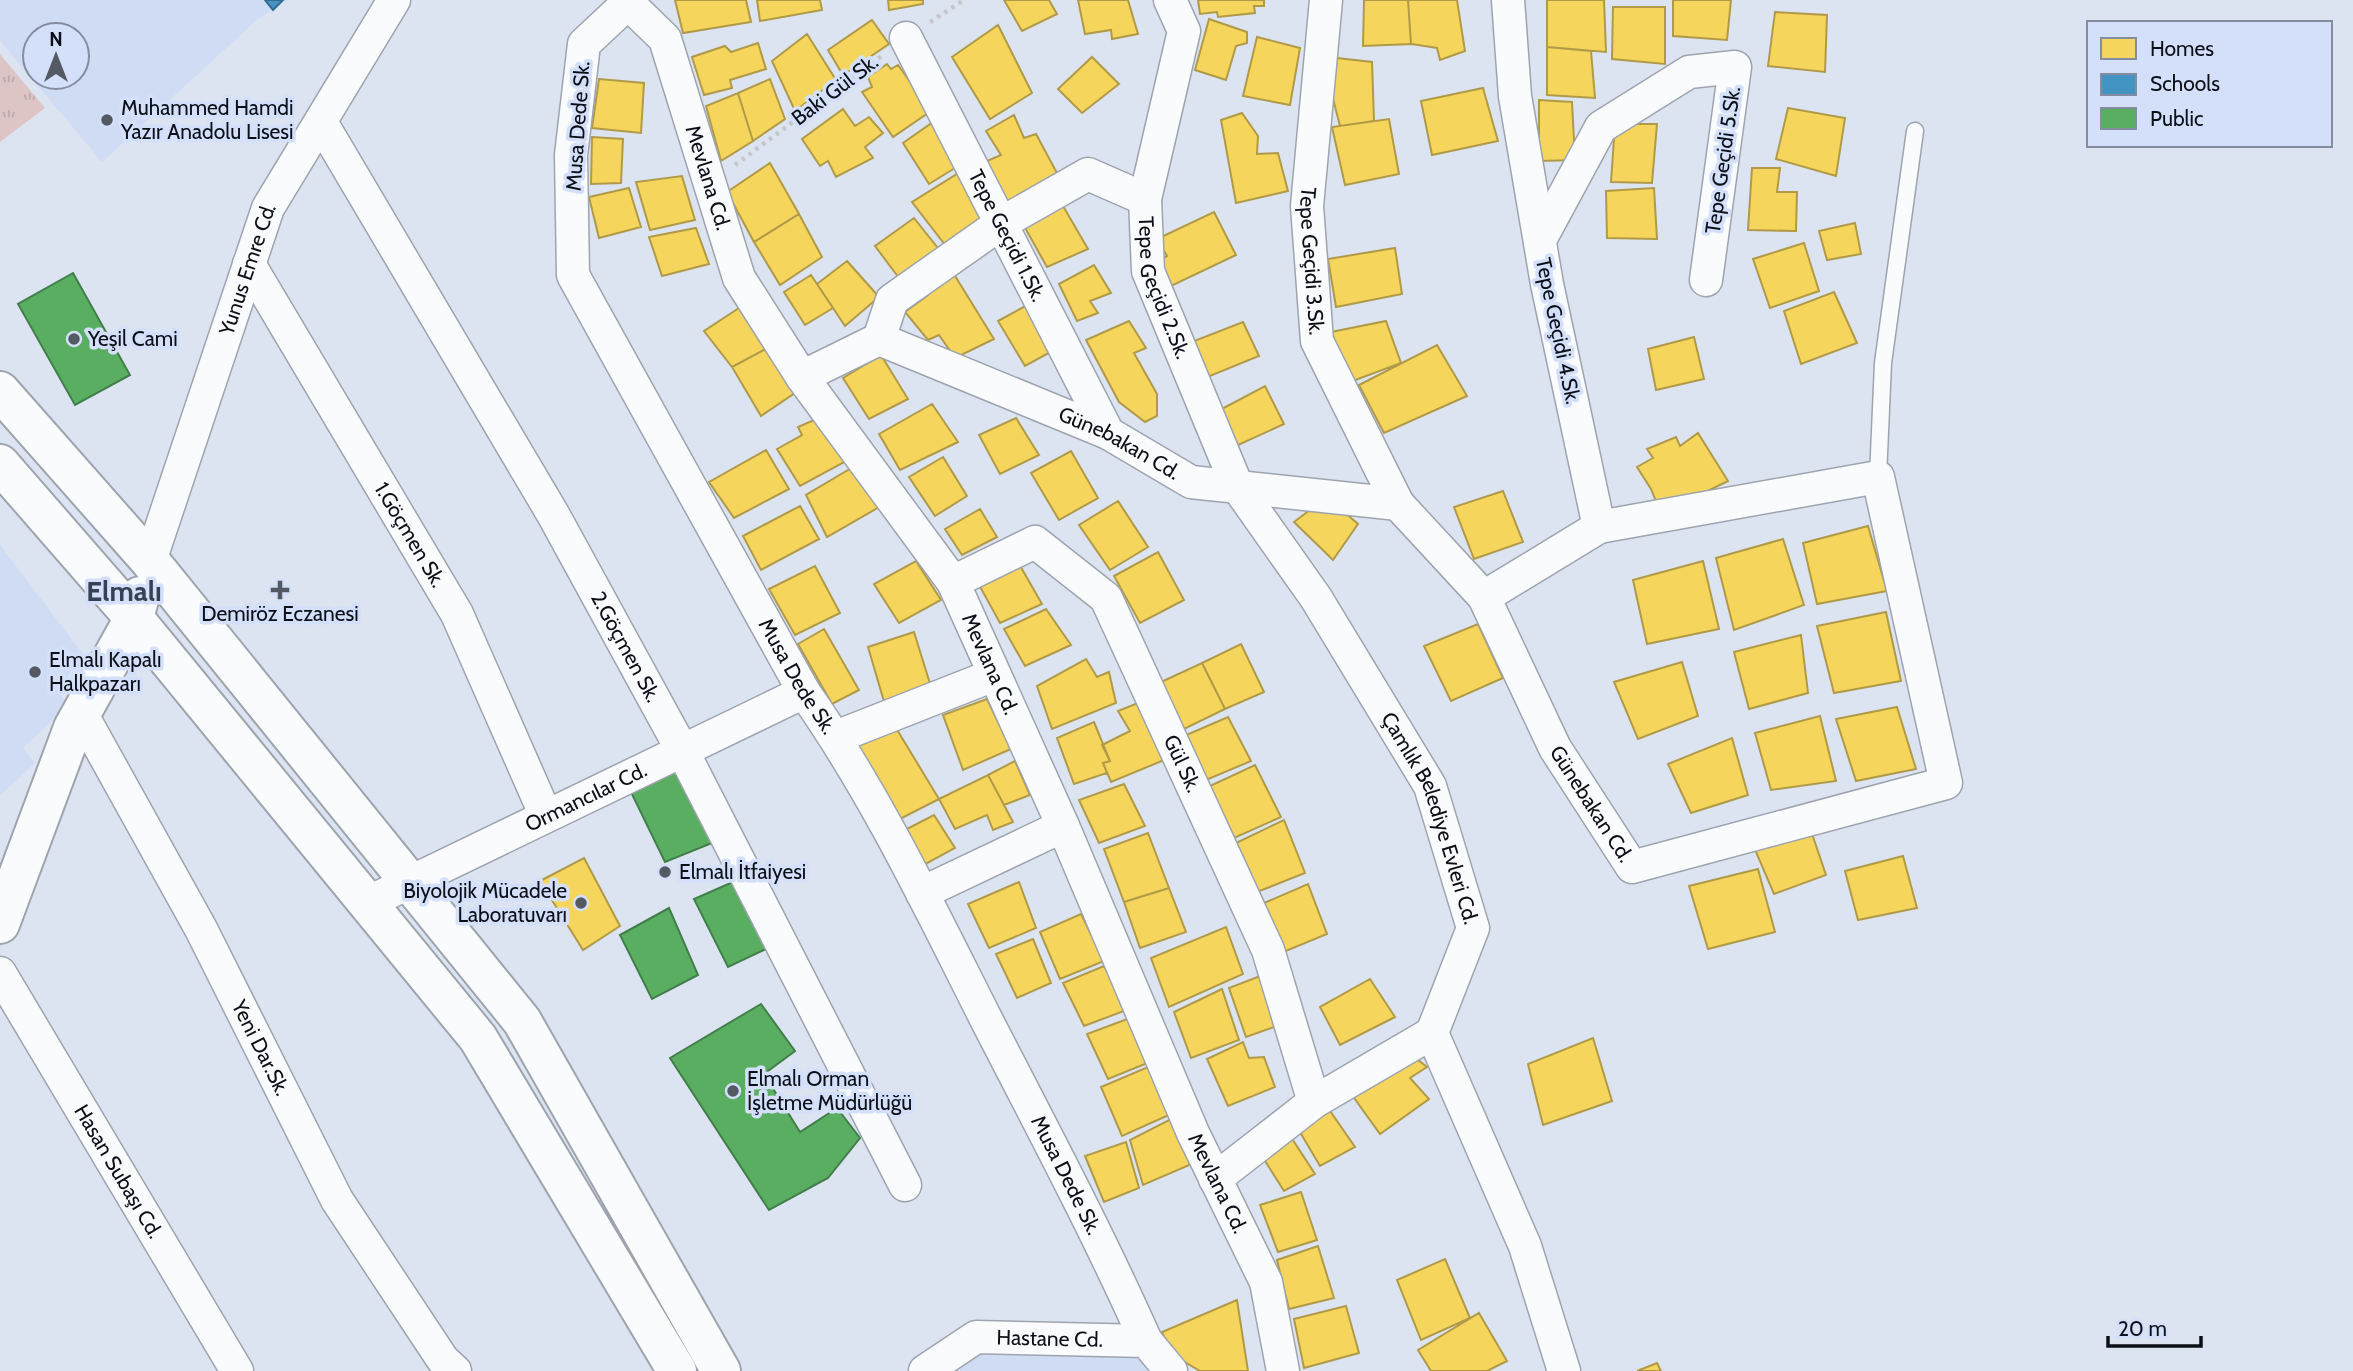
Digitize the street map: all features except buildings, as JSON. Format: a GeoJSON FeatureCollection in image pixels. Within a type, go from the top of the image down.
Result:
{"type":"FeatureCollection","features":[{"type":"Feature","properties":{"kind":"main road"},"geometry":{"type":"LineString","coordinates":[[0,391],[150,561],[522,1021],[721,1371]]}},
{"type":"Feature","properties":{"kind":"main road"},"geometry":{"type":"LineString","coordinates":[[0,464],[134,618],[478,1038],[677,1371]]}},
{"type":"Feature","properties":{"kind":"main road"},"geometry":{"type":"LineString","coordinates":[[0,924],[73,728],[134,618],[150,561]]}},
{"type":"Feature","properties":{"kind":"street","name":"Yunus Emre Cd."},"geometry":{"type":"LineString","coordinates":[[150,561],[268,208],[394,0]]}},
{"type":"Feature","properties":{"kind":"street","name":"Tepe Geçidi 2.Sk."},"geometry":{"type":"LineString","coordinates":[[1170,0],[1184,31],[1144,199],[1148,271],[1237,486]]}},
{"type":"Feature","properties":{"kind":"street","name":"Tepe Geçidi 3.Sk."},"geometry":{"type":"LineString","coordinates":[[1326,0],[1307,206],[1317,341],[1398,503]]}},
{"type":"Feature","properties":{"kind":"street","name":"Tepe Geçidi 4.Sk."},"geometry":{"type":"LineString","coordinates":[[1508,0],[1515,96],[1540,240],[1599,527]]}},
{"type":"Feature","properties":{"kind":"street","name":"Mevlana Cd."},"geometry":{"type":"LineString","coordinates":[[628,1],[665,39],[739,278],[802,377],[953,582],[1063,826],[1192,1133],[1266,1282],[1283,1371]]}},
{"type":"Feature","properties":{"kind":"street","name":"Musa Dede Sk."},"geometry":{"type":"LineString","coordinates":[[628,1],[584,44],[571,155],[573,275],[804,692],[836,737],[922,893],[1116,1273],[1146,1341]]}},
{"type":"Feature","properties":{"kind":"street","name":"Tepe Geçidi 1.Sk."},"geometry":{"type":"LineString","coordinates":[[906,38],[1108,433]]}},
{"type":"Feature","properties":{"kind":"street","name":"Tepe Geçidi 5.Sk."},"geometry":{"type":"LineString","coordinates":[[1540,240],[1601,127],[1689,72],[1735,67],[1706,281]]}},
{"type":"Feature","properties":{"kind":"street","name":"2.Göçmen Sk."},"geometry":{"type":"LineString","coordinates":[[321,122],[554,516],[682,750],[905,1185]]}},
{"type":"Feature","properties":{"kind":"street"},"geometry":{"type":"LineString","coordinates":[[802,377],[879,339],[892,300],[1000,224],[1088,174],[1144,199]]}},
{"type":"Feature","properties":{"kind":"street","name":"1.Göçmen Sk."},"geometry":{"type":"LineString","coordinates":[[249,264],[457,614],[546,816]]}},
{"type":"Feature","properties":{"kind":"street","name":"Günebakan Cd."},"geometry":{"type":"LineString","coordinates":[[879,339],[1108,433],[1191,482],[1398,503],[1484,597],[1555,748],[1632,867],[1946,783],[1878,477]]}},
{"type":"Feature","properties":{"kind":"street"},"geometry":{"type":"LineString","coordinates":[[1484,597],[1599,527],[1878,477]]}},
{"type":"Feature","properties":{"kind":"street","name":"Çamlık Belediye Evleri Cd."},"geometry":{"type":"LineString","coordinates":[[1237,486],[1316,598],[1430,786],[1473,928],[1432,1033]]}},
{"type":"Feature","properties":{"kind":"street","name":"Gül Sk."},"geometry":{"type":"LineString","coordinates":[[953,582],[1034,542],[1107,598],[1268,950],[1314,1102]]}},
{"type":"Feature","properties":{"kind":"street"},"geometry":{"type":"LineString","coordinates":[[836,737],[994,675]]}},
{"type":"Feature","properties":{"kind":"street","name":"Ormancılar Cd."},"geometry":{"type":"LineString","coordinates":[[367,903],[804,692]]}},
{"type":"Feature","properties":{"kind":"street","name":"Yeni Dar.Sk."},"geometry":{"type":"LineString","coordinates":[[81,713],[201,929],[337,1200],[443,1360],[455,1371]]}},
{"type":"Feature","properties":{"kind":"street"},"geometry":{"type":"LineString","coordinates":[[922,893],[1063,826]]}},
{"type":"Feature","properties":{"kind":"street","name":"Hasan Subaşı Cd."},"geometry":{"type":"LineString","coordinates":[[0,973],[237,1371]]}},
{"type":"Feature","properties":{"kind":"street"},"geometry":{"type":"LineString","coordinates":[[1215,1179],[1314,1102],[1432,1033],[1525,1246],[1564,1371]]}},
{"type":"Feature","properties":{"kind":"street","name":"Hastane Cd."},"geometry":{"type":"LineString","coordinates":[[925,1371],[976,1337],[1146,1341]]}},
{"type":"Feature","properties":{"kind":"street"},"geometry":{"type":"LineString","coordinates":[[1146,1341],[1171,1371]]}},
{"type":"Feature","properties":{"kind":"lane"},"geometry":{"type":"LineString","coordinates":[[1878,477],[1883,363],[1915,131]]}},
{"type":"Feature","properties":{"kind":"path","name":"Baki Gül Sk."},"geometry":{"type":"LineString","coordinates":[[709,184],[906,38],[964,0]]}},
{"type":"Feature","properties":{"kind":"shaded area","name":"Muhammed Hamdi Yazır Anadolu Lisesi"},"geometry":{"type":"Polygon","coordinates":[[[0,0],[288,0],[258,19],[102,162],[42,91],[91,91],[91,21],[21,21],[21,66],[0,41],[0,0]]]}},
{"type":"Feature","properties":{"kind":"shaded area","name":"Elmalı Kapalı Halkpazarı"},"geometry":{"type":"Polygon","coordinates":[[[0,545],[83,654],[58,690],[67,706],[23,748],[35,763],[0,796],[0,545]]]}},
{"type":"Feature","properties":{"kind":"shaded area"},"geometry":{"type":"Polygon","coordinates":[[[977,1355],[1135,1355],[1148,1371],[954,1371],[977,1355]]]}},
{"type":"Feature","properties":{"kind":"green space"},"geometry":{"type":"Polygon","coordinates":[[[0,54],[21,79],[21,91],[31,91],[45,108],[0,142],[0,54]]]}},
{"type":"Feature","properties":{"kind":"place","name":"Muhammed Hamdi Yazır Anadolu Lisesi"},"geometry":{"type":"Point","coordinates":[107,120]}},
{"type":"Feature","properties":{"kind":"place","name":"Yeşil Cami"},"geometry":{"type":"Point","coordinates":[74,339]}},
{"type":"Feature","properties":{"kind":"place","name":"Demiröz Eczanesi"},"geometry":{"type":"Point","coordinates":[280,590]}},
{"type":"Feature","properties":{"kind":"place","name":"Elmalı Kapalı Halkpazarı"},"geometry":{"type":"Point","coordinates":[35,672]}},
{"type":"Feature","properties":{"kind":"place","name":"Elmalı İtfaiyesi"},"geometry":{"type":"Point","coordinates":[665,872]}},
{"type":"Feature","properties":{"kind":"place","name":"Biyolojik Mücadele Laboratuvarı"},"geometry":{"type":"Point","coordinates":[581,903]}},
{"type":"Feature","properties":{"kind":"place","name":"Elmalı Orman İşletme Müdürlüğü"},"geometry":{"type":"Point","coordinates":[733,1091]}},
{"type":"Feature","properties":{"kind":"district","name":"Elmalı"},"geometry":{"type":"Point","coordinates":[124,591]}}]}
